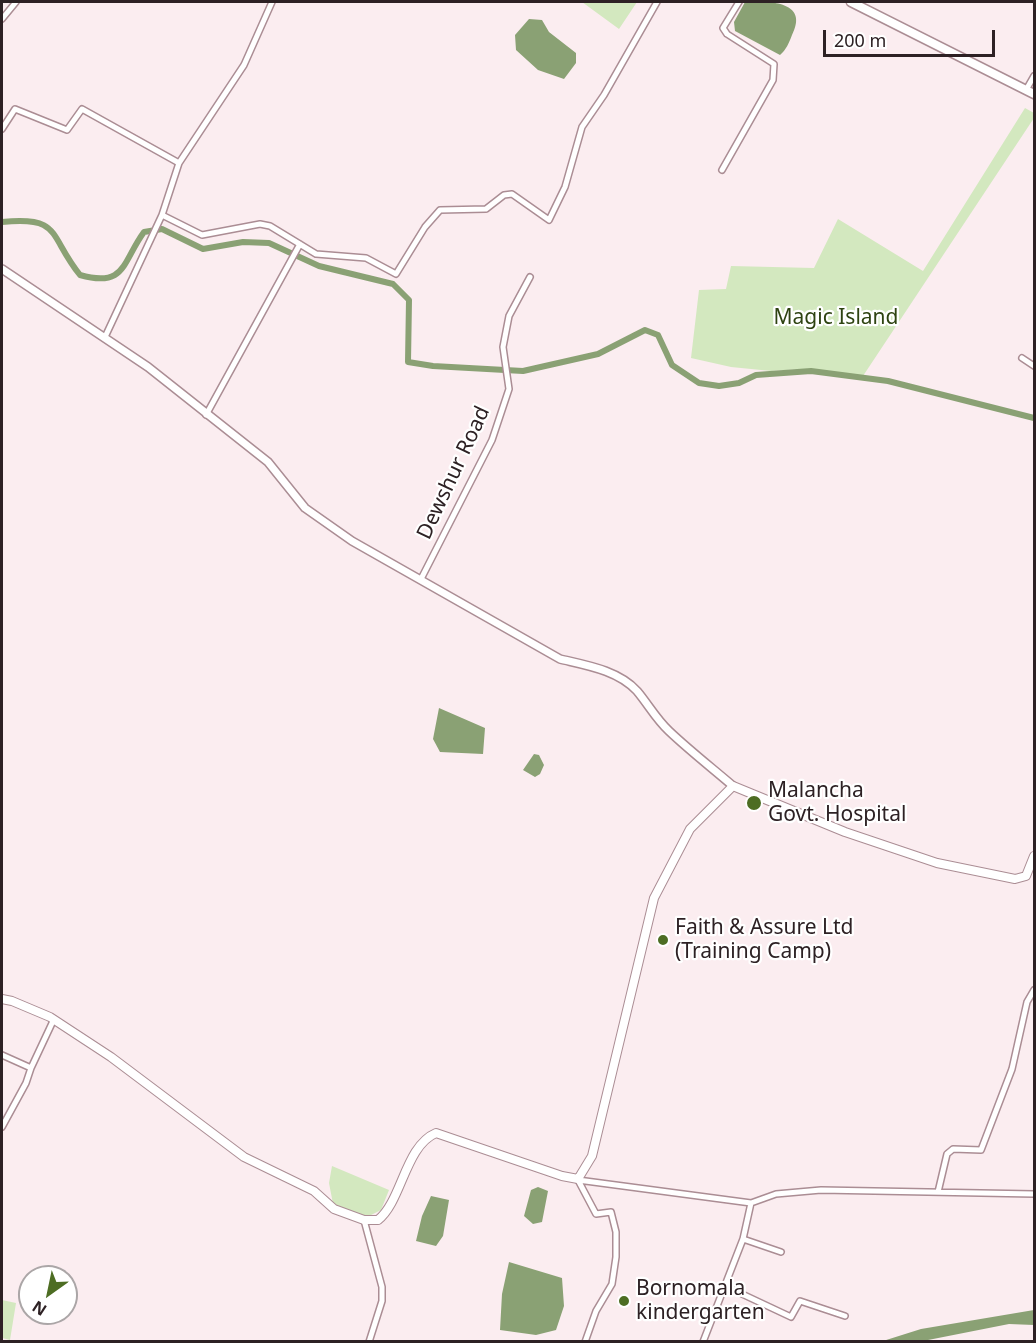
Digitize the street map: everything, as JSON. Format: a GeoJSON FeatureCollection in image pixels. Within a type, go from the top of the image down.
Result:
{"type":"FeatureCollection","features":[{"type":"Feature","properties":{"kind":"main road"},"geometry":{"type":"LineString","coordinates":[[851,2],[1035,94]]}},
{"type":"Feature","properties":{"kind":"main road"},"geometry":{"type":"LineString","coordinates":[[2,999],[12,1000],[54,1019],[111,1057],[244,1157],[314,1191],[334,1209],[364,1220],[378,1220],[386,1214],[400,1181],[428,1137],[436,1133],[578,1180],[592,1156],[654,898],[690,829],[733,786],[845,832],[948,866],[1015,879],[1028,874],[1035,856]]}},
{"type":"Feature","properties":{"kind":"street"},"geometry":{"type":"LineString","coordinates":[[2,19],[16,2]]}},
{"type":"Feature","properties":{"kind":"street"},"geometry":{"type":"LineString","coordinates":[[105,338],[162,215],[179,163],[244,64],[272,2]]}},
{"type":"Feature","properties":{"kind":"street"},"geometry":{"type":"LineString","coordinates":[[162,215],[202,235],[260,224],[270,226],[316,254],[366,258],[396,274],[425,227],[440,210],[486,209],[504,195],[512,194],[549,220],[565,188],[582,127],[604,95],[657,2]]}},
{"type":"Feature","properties":{"kind":"street"},"geometry":{"type":"LineString","coordinates":[[722,170],[773,80],[774,64],[727,34],[723,28],[739,2]]}},
{"type":"Feature","properties":{"kind":"street"},"geometry":{"type":"LineString","coordinates":[[1026,90],[1035,76]]}},
{"type":"Feature","properties":{"kind":"street"},"geometry":{"type":"LineString","coordinates":[[2,129],[15,109],[67,130],[82,109],[179,163]]}},
{"type":"Feature","properties":{"kind":"street"},"geometry":{"type":"LineString","coordinates":[[206,415],[300,244]]}},
{"type":"Feature","properties":{"kind":"street"},"geometry":{"type":"LineString","coordinates":[[2,269],[148,367],[268,462],[305,508],[352,541],[560,659],[596,668],[637,691],[648,709],[668,731],[733,786]]}},
{"type":"Feature","properties":{"kind":"street","name":"Dewshur Road"},"geometry":{"type":"LineString","coordinates":[[421,579],[492,440],[509,389],[503,347],[509,316],[530,277]]}},
{"type":"Feature","properties":{"kind":"street"},"geometry":{"type":"LineString","coordinates":[[1022,358],[1035,366]]}},
{"type":"Feature","properties":{"kind":"street"},"geometry":{"type":"LineString","coordinates":[[938,1192],[947,1154],[952,1149],[981,1150],[1012,1069],[1027,1002],[1035,990]]}},
{"type":"Feature","properties":{"kind":"street"},"geometry":{"type":"LineString","coordinates":[[2,1127],[26,1083],[54,1019]]}},
{"type":"Feature","properties":{"kind":"street"},"geometry":{"type":"LineString","coordinates":[[2,1055],[31,1068]]}},
{"type":"Feature","properties":{"kind":"street"},"geometry":{"type":"LineString","coordinates":[[578,1180],[751,1203],[776,1194],[821,1190],[1035,1194]]}},
{"type":"Feature","properties":{"kind":"street"},"geometry":{"type":"LineString","coordinates":[[578,1180],[596,1214],[611,1212],[616,1232],[616,1257],[612,1284],[596,1311],[585,1341]]}},
{"type":"Feature","properties":{"kind":"street"},"geometry":{"type":"LineString","coordinates":[[703,1341],[743,1239],[751,1203]]}},
{"type":"Feature","properties":{"kind":"street"},"geometry":{"type":"LineString","coordinates":[[364,1220],[382,1287],[382,1301],[369,1341]]}},
{"type":"Feature","properties":{"kind":"street"},"geometry":{"type":"LineString","coordinates":[[743,1239],[781,1252]]}},
{"type":"Feature","properties":{"kind":"street"},"geometry":{"type":"LineString","coordinates":[[725,1286],[791,1317],[800,1301],[845,1316]]}},
{"type":"Feature","properties":{"kind":"green space"},"geometry":{"type":"Polygon","coordinates":[[[582,2],[637,2],[619,29],[582,2]]]}},
{"type":"Feature","properties":{"kind":"green space","name":"Magic Island"},"geometry":{"type":"Polygon","coordinates":[[[1025,108],[1034,113],[1034,118],[863,376],[802,369],[771,371],[731,367],[691,358],[699,290],[726,289],[731,266],[814,268],[838,219],[923,271],[1025,108]]]}},
{"type":"Feature","properties":{"kind":"green space"},"geometry":{"type":"Polygon","coordinates":[[[332,1166],[389,1190],[381,1210],[363,1219],[334,1209],[329,1183],[332,1166]]]}},
{"type":"Feature","properties":{"kind":"green space"},"geometry":{"type":"Polygon","coordinates":[[[2,1300],[16,1303],[10,1340],[2,1338],[2,1300]]]}},
{"type":"Feature","properties":{"kind":"shaded area"},"geometry":{"type":"Polygon","coordinates":[[[745,2],[784,5],[795,15],[796,23],[792,35],[780,55],[735,31],[734,22],[745,2]]]}},
{"type":"Feature","properties":{"kind":"shaded area"},"geometry":{"type":"Polygon","coordinates":[[[529,19],[542,20],[549,32],[576,53],[576,63],[564,79],[538,70],[516,50],[515,35],[529,19]]]}},
{"type":"Feature","properties":{"kind":"shaded area"},"geometry":{"type":"Polygon","coordinates":[[[439,708],[485,728],[483,754],[440,752],[433,739],[439,708]]]}},
{"type":"Feature","properties":{"kind":"shaded area"},"geometry":{"type":"Polygon","coordinates":[[[534,754],[539,755],[544,765],[540,774],[535,777],[523,770],[534,754]]]}},
{"type":"Feature","properties":{"kind":"shaded area"},"geometry":{"type":"Polygon","coordinates":[[[538,1187],[548,1191],[542,1222],[533,1224],[524,1216],[531,1190],[538,1187]]]}},
{"type":"Feature","properties":{"kind":"shaded area"},"geometry":{"type":"Polygon","coordinates":[[[431,1196],[449,1200],[443,1236],[436,1246],[416,1241],[422,1216],[431,1196]]]}},
{"type":"Feature","properties":{"kind":"shaded area"},"geometry":{"type":"Polygon","coordinates":[[[509,1262],[562,1278],[564,1306],[556,1330],[536,1335],[500,1330],[502,1294],[509,1262]]]}},
{"type":"Feature","properties":{"kind":"shaded area"},"geometry":{"type":"Polygon","coordinates":[[[1034,1310],[1034,1325],[1009,1324],[923,1341],[883,1341],[921,1329],[1034,1310]]]}},
{"type":"Feature","properties":{"kind":"waterway"},"geometry":{"type":"LineString","coordinates":[[2,222],[35,222],[45,226],[57,239],[80,275],[95,278],[115,275],[121,270],[144,232],[162,229],[203,249],[243,242],[269,243],[319,266],[393,284],[409,300],[408,362],[433,366],[523,371],[598,354],[645,330],[658,335],[672,365],[699,383],[719,386],[739,383],[756,375],[811,371],[888,381],[1034,418]]}},
{"type":"Feature","properties":{"kind":"place","name":"Malancha Govt. Hospital"},"geometry":{"type":"Point","coordinates":[754,803]}},
{"type":"Feature","properties":{"kind":"place","name":"Faith & Assure Ltd (Training Camp)"},"geometry":{"type":"Point","coordinates":[663,940]}},
{"type":"Feature","properties":{"kind":"place","name":"Bornomala kindergarten"},"geometry":{"type":"Point","coordinates":[624,1301]}}]}
